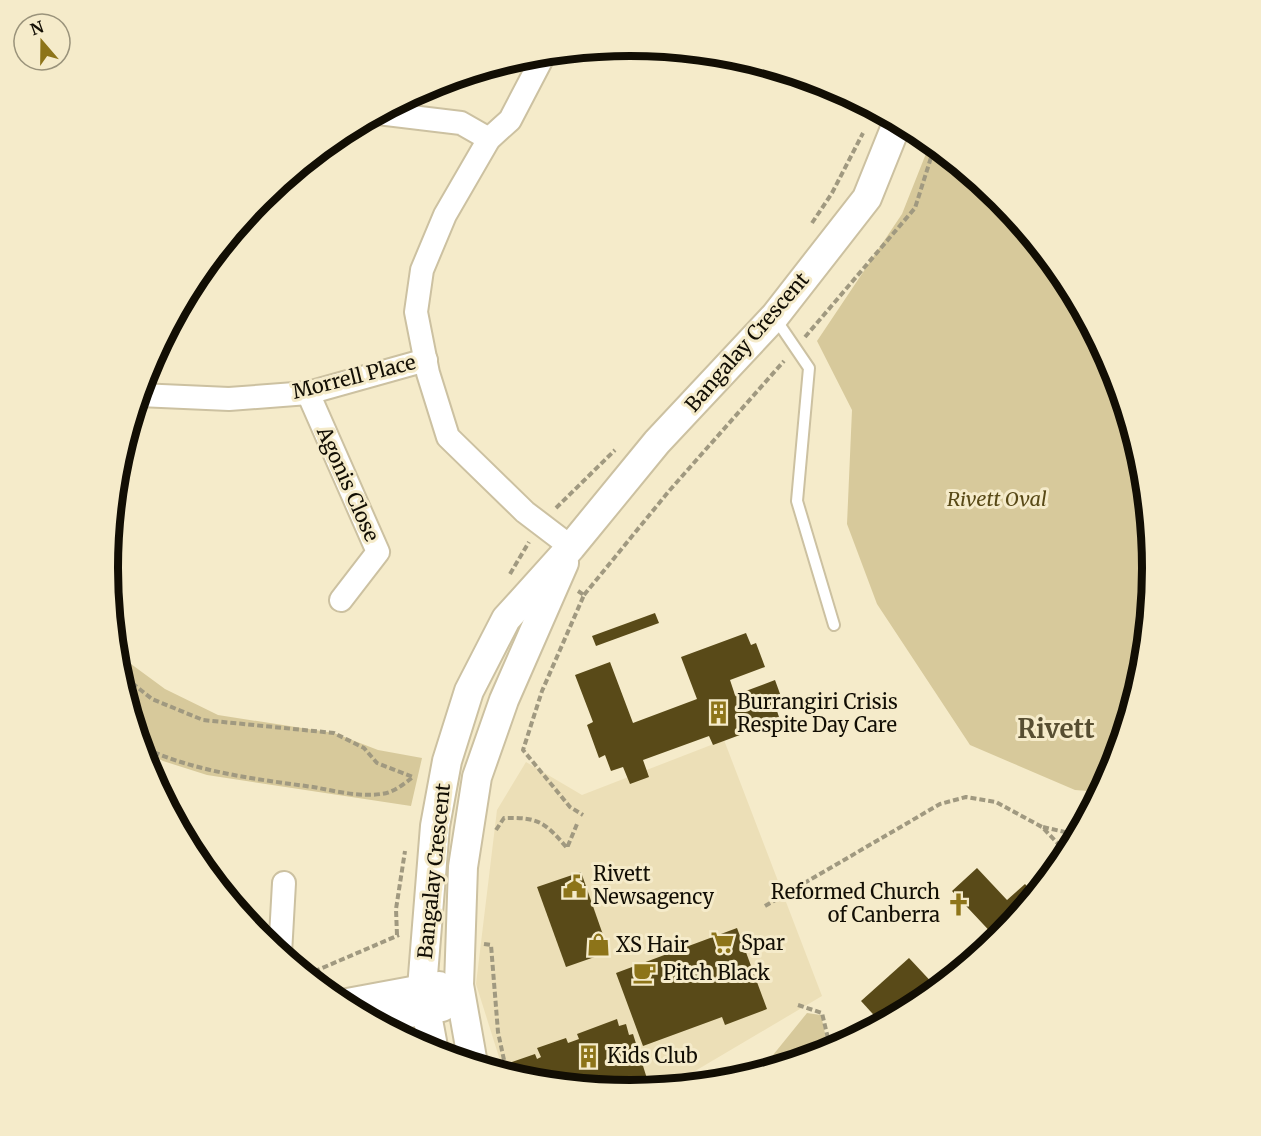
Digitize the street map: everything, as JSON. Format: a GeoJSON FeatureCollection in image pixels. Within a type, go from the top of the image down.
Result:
{"type":"FeatureCollection","features":[{"type":"Feature","properties":{"kind":"street"},"geometry":{"type":"LineString","coordinates":[[538,64],[510,120],[489,139],[445,215],[422,270],[416,312],[426,360],[448,437],[525,512],[571,547]]}},
{"type":"Feature","properties":{"kind":"street"},"geometry":{"type":"LineString","coordinates":[[392,115],[461,123],[489,139]]}},
{"type":"Feature","properties":{"kind":"street","name":"Bangalay Crescent"},"geometry":{"type":"LineString","coordinates":[[432,1040],[424,998],[435,826],[450,751],[469,691],[506,619],[552,575],[571,547],[657,442],[775,316],[867,198],[895,129]]}},
{"type":"Feature","properties":{"kind":"street","name":"Morrell Place"},"geometry":{"type":"LineString","coordinates":[[148,395],[229,399],[308,393],[426,360]]}},
{"type":"Feature","properties":{"kind":"street","name":"Agonis Close"},"geometry":{"type":"LineString","coordinates":[[308,393],[378,552],[341,600]]}},
{"type":"Feature","properties":{"kind":"street","name":"Bangalay Crescent"},"geometry":{"type":"LineString","coordinates":[[471,1055],[460,994],[464,867],[477,777],[552,575]]}},
{"type":"Feature","properties":{"kind":"street"},"geometry":{"type":"LineString","coordinates":[[281,942],[284,883]]}},
{"type":"Feature","properties":{"kind":"street"},"geometry":{"type":"LineString","coordinates":[[360,1003],[460,994]]}},
{"type":"Feature","properties":{"kind":"street"},"geometry":{"type":"LineString","coordinates":[[381,1016],[424,998]]}},
{"type":"Feature","properties":{"kind":"lane"},"geometry":{"type":"LineString","coordinates":[[775,316],[809,368],[797,501],[834,625]]}},
{"type":"Feature","properties":{"kind":"path"},"geometry":{"type":"LineString","coordinates":[[808,230],[832,193],[865,129]]}},
{"type":"Feature","properties":{"kind":"path"},"geometry":{"type":"LineString","coordinates":[[583,815],[570,807],[523,750],[542,691],[584,596],[669,491],[796,348],[915,208],[932,154]]}},
{"type":"Feature","properties":{"kind":"path"},"geometry":{"type":"LineString","coordinates":[[540,524],[620,444]]}},
{"type":"Feature","properties":{"kind":"path"},"geometry":{"type":"LineString","coordinates":[[521,555],[584,596]]}},
{"type":"Feature","properties":{"kind":"path"},"geometry":{"type":"LineString","coordinates":[[131,682],[153,699],[203,720],[334,733],[364,748],[377,763],[413,777],[399,788],[382,795],[345,792],[232,776],[163,757],[152,752]]}},
{"type":"Feature","properties":{"kind":"path"},"geometry":{"type":"LineString","coordinates":[[765,906],[940,804],[966,797],[996,802],[1042,827],[1069,833]]}},
{"type":"Feature","properties":{"kind":"path"},"geometry":{"type":"LineString","coordinates":[[490,839],[504,818],[529,817],[552,830],[567,848],[577,824]]}},
{"type":"Feature","properties":{"kind":"path"},"geometry":{"type":"LineString","coordinates":[[1042,827],[1061,847]]}},
{"type":"Feature","properties":{"kind":"path"},"geometry":{"type":"LineString","coordinates":[[315,971],[397,935]]}},
{"type":"Feature","properties":{"kind":"path"},"geometry":{"type":"LineString","coordinates":[[476,944],[491,945],[498,1032],[505,1065]]}},
{"type":"Feature","properties":{"kind":"path"},"geometry":{"type":"LineString","coordinates":[[798,1005],[822,1013],[828,1040]]}},
{"type":"Feature","properties":{"kind":"shaded area"},"geometry":{"type":"Polygon","coordinates":[[[724,740],[822,996],[685,1077],[597,1079],[531,1071],[501,1064],[476,984],[497,810],[526,762],[582,795],[724,740]]]}},
{"type":"Feature","properties":{"kind":"green space","name":"Rivett Oval"},"geometry":{"type":"Polygon","coordinates":[[[927,151],[993,206],[1037,256],[1057,283],[1090,341],[1116,403],[1126,435],[1139,501],[1142,534],[1142,602],[1139,635],[1126,701],[1116,733],[1092,791],[1075,790],[970,745],[877,604],[847,524],[852,410],[817,341],[902,214],[927,151]]]}},
{"type":"Feature","properties":{"kind":"green space"},"geometry":{"type":"Polygon","coordinates":[[[127,661],[165,689],[218,715],[334,733],[378,750],[422,758],[411,806],[207,775],[154,756],[145,733],[135,701],[127,661]]]}},
{"type":"Feature","properties":{"kind":"green space"},"geometry":{"type":"Polygon","coordinates":[[[807,1013],[821,1015],[827,1041],[767,1062],[807,1013]]]}},
{"type":"Feature","properties":{"kind":"building"},"geometry":{"type":"Polygon","coordinates":[[[655,613],[659,623],[596,646],[592,636],[655,613]]]}},
{"type":"Feature","properties":{"kind":"building","name":"Burrangiri Crisis Respite Day Care"},"geometry":{"type":"Polygon","coordinates":[[[746,633],[751,645],[756,643],[765,667],[730,680],[735,695],[775,680],[783,702],[775,705],[780,720],[713,745],[709,736],[643,760],[649,777],[630,784],[623,767],[611,771],[605,755],[599,758],[587,725],[593,722],[575,675],[610,662],[633,723],[697,699],[681,657],[746,633]]]}},
{"type":"Feature","properties":{"kind":"building"},"geometry":{"type":"Polygon","coordinates":[[[977,868],[1007,900],[1025,884],[1030,889],[991,932],[952,891],[977,868]]]}},
{"type":"Feature","properties":{"kind":"building","name":"Rivett Newsagency"},"geometry":{"type":"Polygon","coordinates":[[[581,872],[609,952],[566,967],[537,887],[581,872]]]}},
{"type":"Feature","properties":{"kind":"building"},"geometry":{"type":"Polygon","coordinates":[[[737,928],[767,1009],[725,1025],[722,1017],[643,1046],[616,973],[737,928]]]}},
{"type":"Feature","properties":{"kind":"building"},"geometry":{"type":"Polygon","coordinates":[[[909,958],[932,982],[876,1018],[861,1001],[909,958]]]}},
{"type":"Feature","properties":{"kind":"building","name":"Kids Club"},"geometry":{"type":"Polygon","coordinates":[[[617,1019],[619,1026],[626,1024],[629,1035],[633,1034],[647,1079],[564,1076],[510,1066],[509,1063],[535,1054],[537,1059],[541,1057],[537,1048],[566,1038],[568,1043],[579,1039],[577,1034],[617,1019]]]}},
{"type":"Feature","properties":{"kind":"place","name":"Burrangiri Crisis Respite Day Care"},"geometry":{"type":"Point","coordinates":[719,713]}},
{"type":"Feature","properties":{"kind":"place","name":"Rivett Newsagency"},"geometry":{"type":"Point","coordinates":[575,886]}},
{"type":"Feature","properties":{"kind":"place","name":"Reformed Church of Canberra"},"geometry":{"type":"Point","coordinates":[958,904]}},
{"type":"Feature","properties":{"kind":"place","name":"Spar"},"geometry":{"type":"Point","coordinates":[723,943]}},
{"type":"Feature","properties":{"kind":"place","name":"XS Hair"},"geometry":{"type":"Point","coordinates":[598,945]}},
{"type":"Feature","properties":{"kind":"place","name":"Pitch Black"},"geometry":{"type":"Point","coordinates":[645,973]}},
{"type":"Feature","properties":{"kind":"place","name":"Kids Club"},"geometry":{"type":"Point","coordinates":[589,1056]}},
{"type":"Feature","properties":{"kind":"district","name":"Rivett"},"geometry":{"type":"Point","coordinates":[1056,729]}}]}
